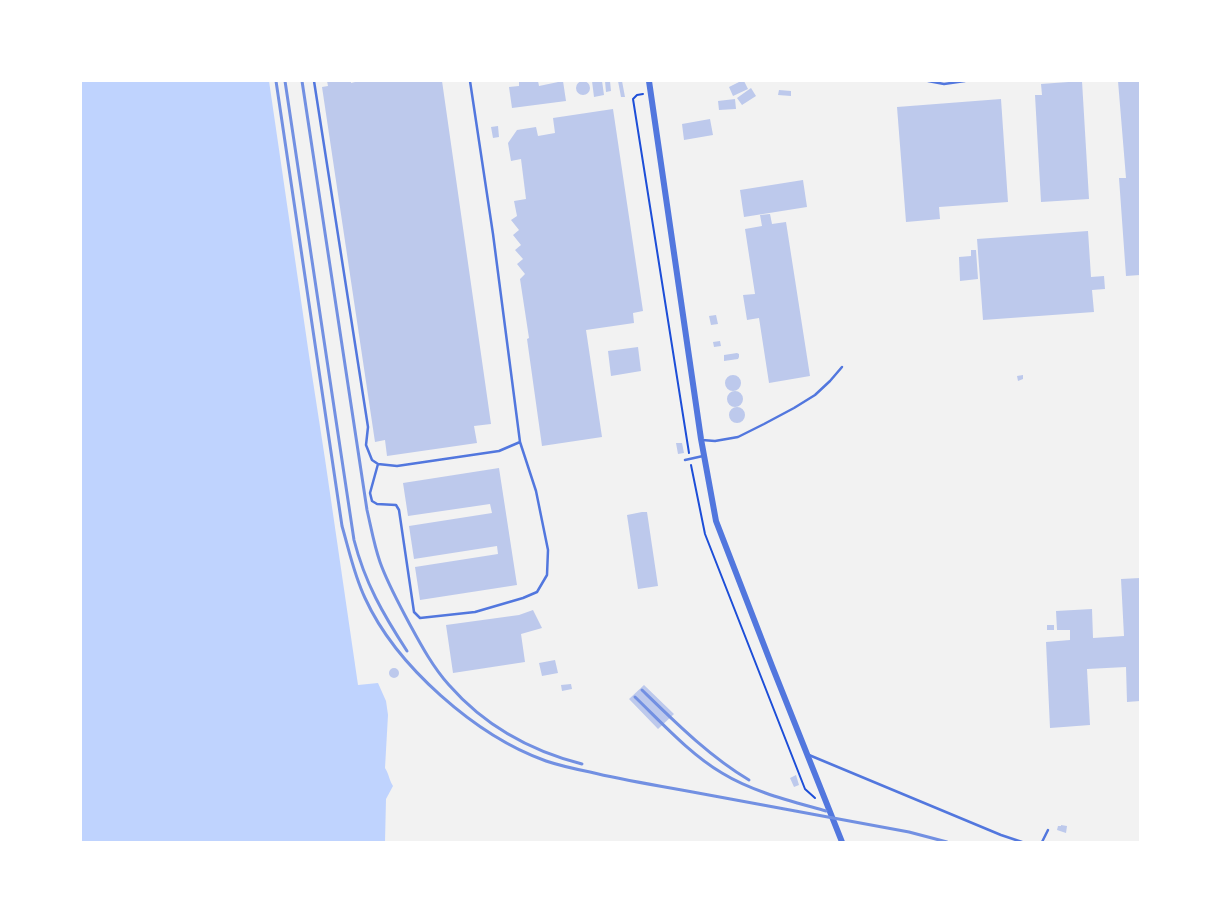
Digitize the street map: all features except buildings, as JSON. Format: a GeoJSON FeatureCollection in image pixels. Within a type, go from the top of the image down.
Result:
{"type":"FeatureCollection","features":[{"type":"Feature","properties":{"kind":"street"},"geometry":{"type":"LineString","coordinates":[[649,81],[703,456],[716,521],[842,842]]}},
{"type":"Feature","properties":{"kind":"lane"},"geometry":{"type":"LineString","coordinates":[[314,81],[368,428],[366,445],[372,460],[378,464],[397,466],[499,451],[520,442]]}},
{"type":"Feature","properties":{"kind":"lane"},"geometry":{"type":"LineString","coordinates":[[378,464],[370,493],[372,501],[377,504],[396,504],[399,510],[414,612],[420,618],[475,612],[537,592],[547,576],[548,550],[536,490],[520,442],[493,234],[470,81]]}},
{"type":"Feature","properties":{"kind":"lane"},"geometry":{"type":"LineString","coordinates":[[928,81],[944,84],[965,81]]}},
{"type":"Feature","properties":{"kind":"lane"},"geometry":{"type":"LineString","coordinates":[[701,440],[715,441],[738,437],[764,424],[815,394],[842,367]]}},
{"type":"Feature","properties":{"kind":"lane"},"geometry":{"type":"LineString","coordinates":[[685,460],[703,456]]}},
{"type":"Feature","properties":{"kind":"lane"},"geometry":{"type":"LineString","coordinates":[[808,755],[1022,842]]}},
{"type":"Feature","properties":{"kind":"lane"},"geometry":{"type":"LineString","coordinates":[[1042,842],[1048,830]]}},
{"type":"Feature","properties":{"kind":"water"},"geometry":{"type":"Polygon","coordinates":[[[81,81],[269,81],[358,685],[378,683],[386,701],[388,715],[385,768],[393,786],[386,799],[385,842],[81,842],[81,81]]]}},
{"type":"Feature","properties":{"kind":"railway"},"geometry":{"type":"LineString","coordinates":[[276,81],[342,526],[365,598],[379,624],[417,673],[441,696],[493,735],[519,750],[552,763],[630,781],[909,832],[947,842]]}},
{"type":"Feature","properties":{"kind":"railway"},"geometry":{"type":"LineString","coordinates":[[285,81],[354,540],[369,584],[407,651]]}},
{"type":"Feature","properties":{"kind":"railway"},"geometry":{"type":"LineString","coordinates":[[302,81],[367,510],[376,549],[389,584],[437,670],[463,699],[477,712],[509,735],[545,752],[582,764]]}},
{"type":"Feature","properties":{"kind":"railway"},"geometry":{"type":"LineString","coordinates":[[642,690],[706,749],[749,780]]}},
{"type":"Feature","properties":{"kind":"railway"},"geometry":{"type":"LineString","coordinates":[[635,697],[699,757],[722,773],[759,791],[826,811]]}}]}
